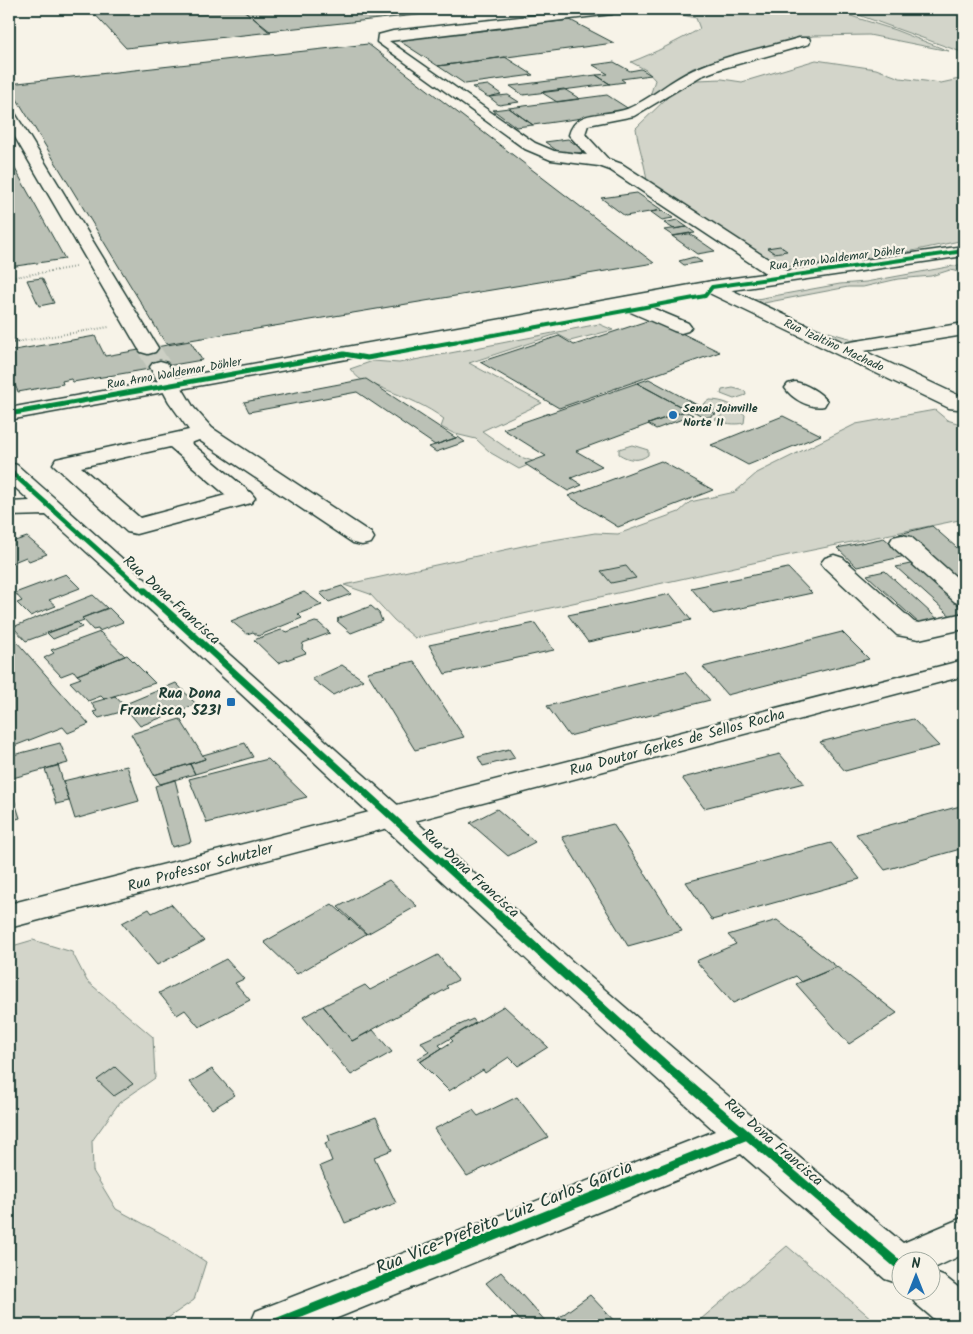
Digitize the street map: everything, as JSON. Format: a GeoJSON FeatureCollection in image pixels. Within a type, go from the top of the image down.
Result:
{"type":"FeatureCollection","features":[{"type":"Feature","properties":{"kind":"main road"},"geometry":{"type":"LineString","coordinates":[[614,9],[393,35],[384,38],[383,42],[530,146],[551,155],[602,162],[616,167],[782,276]]}},
{"type":"Feature","properties":{"kind":"main road"},"geometry":{"type":"LineString","coordinates":[[471,13],[501,23]]}},
{"type":"Feature","properties":{"kind":"main road"},"geometry":{"type":"LineString","coordinates":[[602,162],[577,135],[579,126],[583,122],[628,113],[638,109],[696,73],[715,66],[804,41]]}},
{"type":"Feature","properties":{"kind":"main road"},"geometry":{"type":"LineString","coordinates":[[9,115],[148,348]]}},
{"type":"Feature","properties":{"kind":"main road","name":"Rua Arno Waldemar Döhler"},"geometry":{"type":"LineString","coordinates":[[9,414],[43,408],[165,376],[626,303],[782,276],[964,252]]}},
{"type":"Feature","properties":{"kind":"main road","name":"Rua Izaltino Machado"},"geometry":{"type":"LineString","coordinates":[[712,287],[957,403]]}},
{"type":"Feature","properties":{"kind":"main road"},"geometry":{"type":"LineString","coordinates":[[626,303],[681,327]]}},
{"type":"Feature","properties":{"kind":"main road"},"geometry":{"type":"LineString","coordinates":[[843,349],[964,329]]}},
{"type":"Feature","properties":{"kind":"main road"},"geometry":{"type":"LineString","coordinates":[[165,376],[195,425],[204,433],[362,538]]}},
{"type":"Feature","properties":{"kind":"main road"},"geometry":{"type":"LineString","coordinates":[[795,388],[816,401]]}},
{"type":"Feature","properties":{"kind":"main road","name":"Rua Arno Waldemar Döhler"},"geometry":{"type":"LineString","coordinates":[[9,424],[43,408]]}},
{"type":"Feature","properties":{"kind":"main road"},"geometry":{"type":"LineString","coordinates":[[173,439],[243,498],[136,527],[64,464],[173,439],[204,433]]}},
{"type":"Feature","properties":{"kind":"main road","name":"Rua Dona Francisca"},"geometry":{"type":"LineString","coordinates":[[9,470],[390,817],[747,1135],[890,1254]]}},
{"type":"Feature","properties":{"kind":"main road","name":"Rua Dona Francisca"},"geometry":{"type":"LineString","coordinates":[[9,482],[42,499]]}},
{"type":"Feature","properties":{"kind":"main road"},"geometry":{"type":"LineString","coordinates":[[9,509],[42,499]]}},
{"type":"Feature","properties":{"kind":"main road"},"geometry":{"type":"LineString","coordinates":[[902,542],[964,598]]}},
{"type":"Feature","properties":{"kind":"main road"},"geometry":{"type":"LineString","coordinates":[[834,563],[855,598],[906,629],[919,631],[964,621]]}},
{"type":"Feature","properties":{"kind":"main road","name":"Rua Doutor Gerkes de Sellos Rocha"},"geometry":{"type":"LineString","coordinates":[[390,817],[964,668]]}},
{"type":"Feature","properties":{"kind":"main road","name":"Rua Professor Schutzler"},"geometry":{"type":"LineString","coordinates":[[9,916],[390,817]]}},
{"type":"Feature","properties":{"kind":"main road","name":"Rua Vice-Prefeito Luiz Carlos Garcia"},"geometry":{"type":"LineString","coordinates":[[271,1325],[747,1135]]}},
{"type":"Feature","properties":{"kind":"main road"},"geometry":{"type":"LineString","coordinates":[[926,1252],[964,1235]]}},
{"type":"Feature","properties":{"kind":"main road"},"geometry":{"type":"LineString","coordinates":[[940,1298],[964,1318]]}},
{"type":"Feature","properties":{"kind":"path"},"geometry":{"type":"LineString","coordinates":[[9,278],[97,263]]}},
{"type":"Feature","properties":{"kind":"path"},"geometry":{"type":"LineString","coordinates":[[9,343],[132,322]]}},
{"type":"Feature","properties":{"kind":"shaded area"},"geometry":{"type":"Polygon","coordinates":[[[657,9],[829,9],[895,30],[949,51],[869,35],[813,36],[693,68],[650,96],[655,80],[646,70],[631,62],[700,29],[696,18],[669,12],[637,11],[657,9]]]}},
{"type":"Feature","properties":{"kind":"shaded area"},"geometry":{"type":"Polygon","coordinates":[[[842,9],[964,9],[964,53],[842,9]]]}},
{"type":"Feature","properties":{"kind":"shaded area"},"geometry":{"type":"Polygon","coordinates":[[[816,60],[876,69],[900,78],[941,83],[964,78],[964,240],[874,259],[773,268],[647,184],[636,128],[670,95],[697,80],[722,79],[742,82],[816,60]]]}},
{"type":"Feature","properties":{"kind":"shaded area"},"geometry":{"type":"Polygon","coordinates":[[[964,264],[964,273],[950,270],[931,276],[898,279],[863,287],[848,287],[764,303],[766,306],[813,326],[861,340],[890,338],[947,325],[964,324],[964,329],[863,345],[843,343],[746,301],[840,284],[866,282],[964,264]]]}},
{"type":"Feature","properties":{"kind":"shaded area"},"geometry":{"type":"Polygon","coordinates":[[[599,324],[613,330],[570,341],[557,334],[469,363],[542,403],[482,431],[518,456],[535,462],[519,469],[491,453],[476,439],[455,434],[441,427],[444,419],[431,410],[363,381],[350,369],[373,361],[399,363],[599,324]]]}},
{"type":"Feature","properties":{"kind":"shaded area"},"geometry":{"type":"Polygon","coordinates":[[[733,388],[745,391],[746,395],[734,399],[721,394],[722,390],[733,388]]]}},
{"type":"Feature","properties":{"kind":"shaded area"},"geometry":{"type":"Polygon","coordinates":[[[709,400],[724,402],[737,408],[745,415],[744,423],[730,424],[715,419],[723,415],[714,410],[704,409],[703,404],[709,400]]]}},
{"type":"Feature","properties":{"kind":"shaded area"},"geometry":{"type":"Polygon","coordinates":[[[935,410],[947,420],[964,425],[964,519],[798,553],[415,638],[394,620],[370,594],[344,585],[541,542],[595,533],[618,534],[679,512],[690,502],[735,492],[757,473],[856,424],[935,410]]]}},
{"type":"Feature","properties":{"kind":"shaded area"},"geometry":{"type":"Polygon","coordinates":[[[632,445],[648,450],[648,455],[641,459],[634,459],[626,458],[619,454],[619,449],[632,445]]]}},
{"type":"Feature","properties":{"kind":"shaded area"},"geometry":{"type":"Polygon","coordinates":[[[33,940],[72,952],[87,981],[153,1037],[155,1078],[119,1103],[92,1141],[93,1171],[116,1209],[170,1238],[206,1262],[194,1300],[158,1325],[9,1325],[9,947],[33,940]]]}},
{"type":"Feature","properties":{"kind":"shaded area"},"geometry":{"type":"Polygon","coordinates":[[[787,1246],[879,1325],[694,1325],[787,1246]]]}},
{"type":"Feature","properties":{"kind":"building"},"geometry":{"type":"Polygon","coordinates":[[[90,9],[242,9],[271,32],[126,48],[90,9]]]}},
{"type":"Feature","properties":{"kind":"building"},"geometry":{"type":"Polygon","coordinates":[[[243,9],[417,9],[425,14],[268,31],[243,9]]]}},
{"type":"Feature","properties":{"kind":"building"},"geometry":{"type":"Polygon","coordinates":[[[570,20],[614,43],[438,66],[398,40],[570,20]]]}},
{"type":"Feature","properties":{"kind":"building"},"geometry":{"type":"Polygon","coordinates":[[[368,44],[654,263],[166,344],[9,84],[368,44]]]}},
{"type":"Feature","properties":{"kind":"building"},"geometry":{"type":"Polygon","coordinates":[[[505,57],[533,75],[465,84],[438,66],[505,57]]]}},
{"type":"Feature","properties":{"kind":"building"},"geometry":{"type":"Polygon","coordinates":[[[614,62],[630,71],[641,69],[651,75],[621,79],[625,82],[610,84],[596,75],[608,74],[593,65],[614,62]]]}},
{"type":"Feature","properties":{"kind":"building"},"geometry":{"type":"Polygon","coordinates":[[[596,75],[610,84],[523,95],[510,86],[596,75]]]}},
{"type":"Feature","properties":{"kind":"building"},"geometry":{"type":"Polygon","coordinates":[[[488,85],[501,94],[488,97],[472,87],[488,85]]]}},
{"type":"Feature","properties":{"kind":"building"},"geometry":{"type":"Polygon","coordinates":[[[564,89],[580,99],[557,102],[541,92],[564,89]]]}},
{"type":"Feature","properties":{"kind":"building"},"geometry":{"type":"Polygon","coordinates":[[[508,95],[519,102],[499,105],[489,97],[508,95]]]}},
{"type":"Feature","properties":{"kind":"building"},"geometry":{"type":"Polygon","coordinates":[[[607,95],[632,111],[533,125],[509,108],[607,95]]]}},
{"type":"Feature","properties":{"kind":"building"},"geometry":{"type":"Polygon","coordinates":[[[509,108],[533,125],[516,127],[493,110],[509,108]]]}},
{"type":"Feature","properties":{"kind":"building"},"geometry":{"type":"Polygon","coordinates":[[[568,139],[586,152],[563,155],[545,142],[568,139]]]}},
{"type":"Feature","properties":{"kind":"building"},"geometry":{"type":"Polygon","coordinates":[[[14,167],[65,259],[9,267],[9,168],[14,167]]]}},
{"type":"Feature","properties":{"kind":"building"},"geometry":{"type":"Polygon","coordinates":[[[637,193],[662,210],[625,216],[601,198],[637,193]]]}},
{"type":"Feature","properties":{"kind":"building"},"geometry":{"type":"Polygon","coordinates":[[[662,210],[673,218],[662,220],[651,212],[662,210]]]}},
{"type":"Feature","properties":{"kind":"building"},"geometry":{"type":"Polygon","coordinates":[[[677,220],[687,227],[674,229],[664,223],[677,220]]]}},
{"type":"Feature","properties":{"kind":"building"},"geometry":{"type":"Polygon","coordinates":[[[687,227],[695,233],[673,236],[664,230],[687,227]]]}},
{"type":"Feature","properties":{"kind":"building"},"geometry":{"type":"Polygon","coordinates":[[[690,233],[715,251],[697,254],[672,236],[690,233]]]}},
{"type":"Feature","properties":{"kind":"building"},"geometry":{"type":"Polygon","coordinates":[[[780,246],[787,251],[774,253],[767,248],[780,246]]]}},
{"type":"Feature","properties":{"kind":"building"},"geometry":{"type":"Polygon","coordinates":[[[694,257],[702,262],[684,265],[679,261],[694,257]]]}},
{"type":"Feature","properties":{"kind":"building"},"geometry":{"type":"Polygon","coordinates":[[[42,278],[54,303],[39,306],[27,280],[42,278]]]}},
{"type":"Feature","properties":{"kind":"building"},"geometry":{"type":"Polygon","coordinates":[[[653,319],[720,352],[559,408],[480,362],[559,336],[574,345],[653,319]]]}},
{"type":"Feature","properties":{"kind":"building"},"geometry":{"type":"Polygon","coordinates":[[[95,336],[105,356],[190,341],[202,360],[73,382],[71,379],[62,381],[63,384],[18,392],[9,371],[9,351],[95,336]]]}},
{"type":"Feature","properties":{"kind":"building"},"geometry":{"type":"Polygon","coordinates":[[[366,379],[456,438],[435,445],[357,392],[249,412],[244,402],[366,379]]]}},
{"type":"Feature","properties":{"kind":"building"},"geometry":{"type":"Polygon","coordinates":[[[649,379],[699,406],[687,410],[637,383],[649,379]]]}},
{"type":"Feature","properties":{"kind":"building"},"geometry":{"type":"Polygon","coordinates":[[[637,383],[687,410],[576,451],[602,466],[571,478],[582,485],[568,491],[525,464],[546,456],[503,429],[637,383]]]}},
{"type":"Feature","properties":{"kind":"building"},"geometry":{"type":"Polygon","coordinates":[[[703,407],[716,414],[706,418],[693,411],[703,407]]]}},
{"type":"Feature","properties":{"kind":"building"},"geometry":{"type":"Polygon","coordinates":[[[685,411],[693,415],[656,429],[648,424],[685,411]]]}},
{"type":"Feature","properties":{"kind":"building"},"geometry":{"type":"Polygon","coordinates":[[[783,416],[821,435],[748,465],[711,445],[783,416]]]}},
{"type":"Feature","properties":{"kind":"building"},"geometry":{"type":"Polygon","coordinates":[[[458,437],[465,442],[436,452],[429,447],[458,437]]]}},
{"type":"Feature","properties":{"kind":"building"},"geometry":{"type":"Polygon","coordinates":[[[661,461],[713,490],[618,527],[568,496],[661,461]]]}},
{"type":"Feature","properties":{"kind":"building"},"geometry":{"type":"Polygon","coordinates":[[[932,526],[964,554],[964,591],[899,534],[932,526]]]}},
{"type":"Feature","properties":{"kind":"building"},"geometry":{"type":"Polygon","coordinates":[[[27,537],[47,554],[29,561],[26,557],[9,564],[9,543],[27,537]]]}},
{"type":"Feature","properties":{"kind":"building"},"geometry":{"type":"Polygon","coordinates":[[[884,538],[905,556],[857,567],[837,548],[884,538]]]}},
{"type":"Feature","properties":{"kind":"building"},"geometry":{"type":"Polygon","coordinates":[[[915,563],[964,607],[964,618],[955,620],[896,567],[915,563]]]}},
{"type":"Feature","properties":{"kind":"building"},"geometry":{"type":"Polygon","coordinates":[[[626,566],[636,578],[611,583],[601,571],[626,566]]]}},
{"type":"Feature","properties":{"kind":"building"},"geometry":{"type":"Polygon","coordinates":[[[788,568],[812,593],[713,614],[691,588],[788,568]]]}},
{"type":"Feature","properties":{"kind":"building"},"geometry":{"type":"Polygon","coordinates":[[[885,571],[943,624],[924,628],[867,575],[885,571]]]}},
{"type":"Feature","properties":{"kind":"building"},"geometry":{"type":"Polygon","coordinates":[[[66,574],[80,588],[49,600],[56,606],[30,616],[17,603],[22,601],[15,593],[66,574]]]}},
{"type":"Feature","properties":{"kind":"building"},"geometry":{"type":"Polygon","coordinates":[[[342,586],[351,594],[329,602],[320,593],[342,586]]]}},
{"type":"Feature","properties":{"kind":"building"},"geometry":{"type":"Polygon","coordinates":[[[304,592],[322,605],[298,614],[302,618],[258,636],[253,632],[247,634],[231,621],[304,592]]]}},
{"type":"Feature","properties":{"kind":"building"},"geometry":{"type":"Polygon","coordinates":[[[670,594],[691,620],[588,642],[568,615],[670,594]]]}},
{"type":"Feature","properties":{"kind":"building"},"geometry":{"type":"Polygon","coordinates":[[[93,595],[107,608],[82,618],[84,620],[26,641],[13,627],[93,595]]]}},
{"type":"Feature","properties":{"kind":"building"},"geometry":{"type":"Polygon","coordinates":[[[371,606],[379,613],[382,621],[351,633],[337,621],[339,620],[337,619],[371,606]]]}},
{"type":"Feature","properties":{"kind":"building"},"geometry":{"type":"Polygon","coordinates":[[[109,608],[123,622],[99,631],[98,629],[93,630],[82,618],[109,608]]]}},
{"type":"Feature","properties":{"kind":"building"},"geometry":{"type":"Polygon","coordinates":[[[77,622],[82,627],[53,639],[47,633],[77,622]]]}},
{"type":"Feature","properties":{"kind":"building"},"geometry":{"type":"Polygon","coordinates":[[[315,622],[319,623],[330,633],[303,643],[302,649],[306,653],[278,663],[254,640],[281,630],[287,632],[315,622]]]}},
{"type":"Feature","properties":{"kind":"building"},"geometry":{"type":"Polygon","coordinates":[[[535,623],[554,650],[445,674],[429,645],[535,623]]]}},
{"type":"Feature","properties":{"kind":"building"},"geometry":{"type":"Polygon","coordinates":[[[100,632],[125,656],[77,675],[74,671],[61,676],[44,658],[54,653],[51,650],[100,632]]]}},
{"type":"Feature","properties":{"kind":"building"},"geometry":{"type":"Polygon","coordinates":[[[842,632],[869,659],[727,695],[703,667],[842,632]]]}},
{"type":"Feature","properties":{"kind":"building"},"geometry":{"type":"Polygon","coordinates":[[[9,633],[89,724],[68,733],[63,727],[9,748],[9,633]]]}},
{"type":"Feature","properties":{"kind":"building"},"geometry":{"type":"Polygon","coordinates":[[[127,655],[155,683],[104,699],[101,696],[88,701],[70,682],[81,678],[77,675],[127,655]]]}},
{"type":"Feature","properties":{"kind":"building"},"geometry":{"type":"Polygon","coordinates":[[[414,661],[464,737],[415,750],[367,672],[414,661]]]}},
{"type":"Feature","properties":{"kind":"building"},"geometry":{"type":"Polygon","coordinates":[[[342,665],[363,680],[333,695],[312,679],[342,665]]]}},
{"type":"Feature","properties":{"kind":"building"},"geometry":{"type":"Polygon","coordinates":[[[685,672],[710,700],[569,736],[547,706],[685,672]]]}},
{"type":"Feature","properties":{"kind":"building"},"geometry":{"type":"Polygon","coordinates":[[[176,683],[196,704],[140,726],[123,705],[176,683]]]}},
{"type":"Feature","properties":{"kind":"building"},"geometry":{"type":"Polygon","coordinates":[[[115,696],[128,710],[99,718],[93,712],[97,711],[91,703],[115,696]]]}},
{"type":"Feature","properties":{"kind":"building"},"geometry":{"type":"Polygon","coordinates":[[[180,719],[205,759],[154,775],[131,734],[180,719]]]}},
{"type":"Feature","properties":{"kind":"building"},"geometry":{"type":"Polygon","coordinates":[[[913,719],[939,746],[845,771],[820,742],[913,719]]]}},
{"type":"Feature","properties":{"kind":"building"},"geometry":{"type":"Polygon","coordinates":[[[60,743],[68,763],[9,779],[9,756],[60,743]]]}},
{"type":"Feature","properties":{"kind":"building"},"geometry":{"type":"Polygon","coordinates":[[[245,743],[253,757],[195,774],[190,764],[205,759],[203,755],[245,743]]]}},
{"type":"Feature","properties":{"kind":"building"},"geometry":{"type":"Polygon","coordinates":[[[509,749],[515,758],[483,766],[478,757],[509,749]]]}},
{"type":"Feature","properties":{"kind":"building"},"geometry":{"type":"Polygon","coordinates":[[[780,754],[804,783],[704,808],[682,778],[780,754]]]}},
{"type":"Feature","properties":{"kind":"building"},"geometry":{"type":"Polygon","coordinates":[[[268,759],[307,797],[207,823],[189,779],[268,759]]]}},
{"type":"Feature","properties":{"kind":"building"},"geometry":{"type":"Polygon","coordinates":[[[190,764],[195,774],[160,784],[154,775],[190,764]]]}},
{"type":"Feature","properties":{"kind":"building"},"geometry":{"type":"Polygon","coordinates":[[[58,765],[69,801],[56,804],[45,769],[58,765]]]}},
{"type":"Feature","properties":{"kind":"building"},"geometry":{"type":"Polygon","coordinates":[[[127,766],[139,801],[75,819],[63,781],[127,766]]]}},
{"type":"Feature","properties":{"kind":"building"},"geometry":{"type":"Polygon","coordinates":[[[175,780],[191,842],[172,847],[155,786],[175,780]]]}},
{"type":"Feature","properties":{"kind":"building"},"geometry":{"type":"Polygon","coordinates":[[[9,783],[20,818],[9,821],[9,783]]]}},
{"type":"Feature","properties":{"kind":"building"},"geometry":{"type":"Polygon","coordinates":[[[964,805],[964,848],[885,870],[856,834],[964,805]]]}},
{"type":"Feature","properties":{"kind":"building"},"geometry":{"type":"Polygon","coordinates":[[[497,809],[535,842],[508,856],[470,823],[497,809]]]}},
{"type":"Feature","properties":{"kind":"building"},"geometry":{"type":"Polygon","coordinates":[[[613,824],[682,931],[628,946],[562,837],[613,824]]]}},
{"type":"Feature","properties":{"kind":"building"},"geometry":{"type":"Polygon","coordinates":[[[831,843],[860,879],[712,920],[686,882],[831,843]]]}},
{"type":"Feature","properties":{"kind":"building"},"geometry":{"type":"Polygon","coordinates":[[[389,880],[417,906],[367,934],[338,907],[389,880]]]}},
{"type":"Feature","properties":{"kind":"building"},"geometry":{"type":"Polygon","coordinates":[[[171,904],[204,941],[157,965],[122,923],[149,909],[152,913],[171,904]]]}},
{"type":"Feature","properties":{"kind":"building"},"geometry":{"type":"Polygon","coordinates":[[[332,904],[366,934],[297,974],[264,942],[332,904]]]}},
{"type":"Feature","properties":{"kind":"building"},"geometry":{"type":"Polygon","coordinates":[[[777,920],[837,967],[802,982],[796,976],[733,1003],[696,961],[736,944],[728,935],[777,920]]]}},
{"type":"Feature","properties":{"kind":"building"},"geometry":{"type":"Polygon","coordinates":[[[438,955],[458,980],[446,986],[448,988],[352,1041],[323,1006],[365,985],[370,990],[438,955]]]}},
{"type":"Feature","properties":{"kind":"building"},"geometry":{"type":"Polygon","coordinates":[[[226,959],[244,979],[235,983],[250,1000],[199,1027],[185,1010],[177,1015],[159,993],[226,959]]]}},
{"type":"Feature","properties":{"kind":"building"},"geometry":{"type":"Polygon","coordinates":[[[837,967],[897,1013],[849,1044],[796,984],[837,967]]]}},
{"type":"Feature","properties":{"kind":"building"},"geometry":{"type":"Polygon","coordinates":[[[323,1006],[352,1041],[373,1030],[392,1052],[351,1075],[303,1017],[323,1006]]]}},
{"type":"Feature","properties":{"kind":"building"},"geometry":{"type":"Polygon","coordinates":[[[504,1006],[548,1047],[518,1066],[509,1057],[485,1073],[483,1070],[449,1091],[420,1062],[453,1041],[450,1038],[504,1006]]]}},
{"type":"Feature","properties":{"kind":"building"},"geometry":{"type":"Polygon","coordinates":[[[473,1019],[476,1023],[439,1045],[442,1048],[420,1062],[417,1059],[429,1052],[421,1042],[473,1019]]]}},
{"type":"Feature","properties":{"kind":"building"},"geometry":{"type":"Polygon","coordinates":[[[115,1067],[133,1084],[114,1096],[97,1080],[115,1067]]]}},
{"type":"Feature","properties":{"kind":"building"},"geometry":{"type":"Polygon","coordinates":[[[212,1069],[235,1095],[212,1109],[190,1082],[212,1069]]]}},
{"type":"Feature","properties":{"kind":"building"},"geometry":{"type":"Polygon","coordinates":[[[517,1097],[548,1137],[467,1176],[434,1129],[473,1110],[478,1116],[517,1097]]]}},
{"type":"Feature","properties":{"kind":"building"},"geometry":{"type":"Polygon","coordinates":[[[376,1117],[392,1150],[374,1157],[396,1203],[345,1223],[320,1166],[332,1161],[325,1143],[330,1141],[328,1135],[376,1117]]]}},
{"type":"Feature","properties":{"kind":"building"},"geometry":{"type":"Polygon","coordinates":[[[501,1272],[549,1325],[524,1325],[486,1283],[501,1272]]]}},
{"type":"Feature","properties":{"kind":"building"},"geometry":{"type":"Polygon","coordinates":[[[590,1295],[618,1325],[550,1324],[590,1295]]]}},
{"type":"Feature","properties":{"kind":"tunnel"},"geometry":{"type":"LineString","coordinates":[[148,348],[160,367]]}},
{"type":"Feature","properties":{"kind":"cycle path"},"geometry":{"type":"LineString","coordinates":[[9,414],[344,354],[367,358],[705,296],[712,287],[964,251]]}},
{"type":"Feature","properties":{"kind":"cycle path"},"geometry":{"type":"LineString","coordinates":[[9,470],[121,569],[673,1072],[890,1258]]}},
{"type":"Feature","properties":{"kind":"cycle path"},"geometry":{"type":"LineString","coordinates":[[271,1325],[747,1135]]}},
{"type":"Feature","properties":{"kind":"place","name":"Senai Joinville Norte II"},"geometry":{"type":"Point","coordinates":[673,415]}},
{"type":"Feature","properties":{"kind":"place","name":"Rua Dona Francisca, 5231"},"geometry":{"type":"Point","coordinates":[231,702]}}]}
